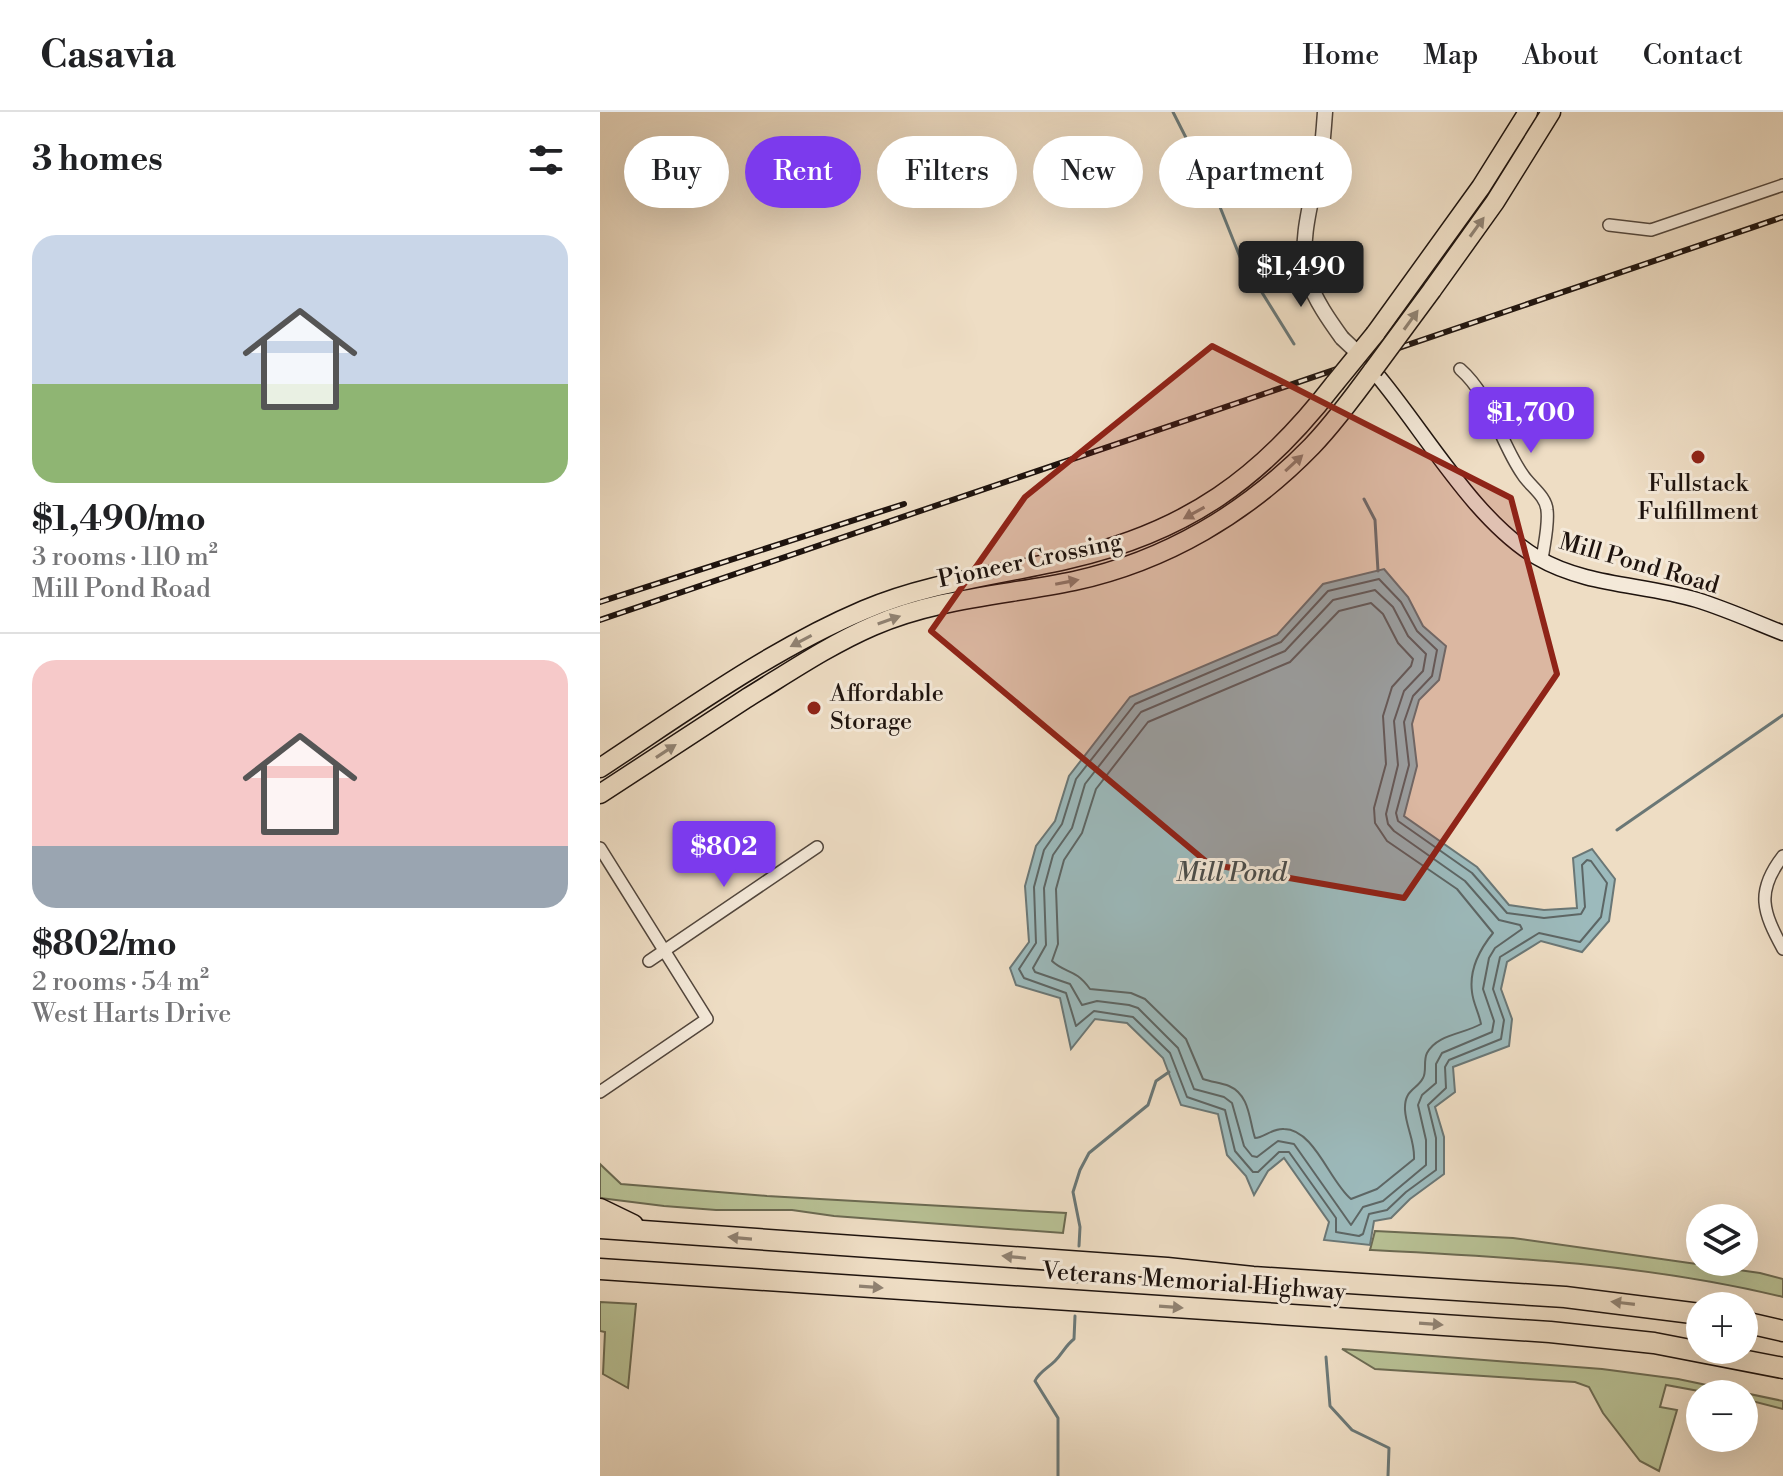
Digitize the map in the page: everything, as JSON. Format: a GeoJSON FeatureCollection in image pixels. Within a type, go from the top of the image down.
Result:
{"type":"FeatureCollection","features":[{"type":"Feature","properties":{"kind":"highway","name":"Pioneer Crossing"},"geometry":{"type":"LineString","coordinates":[[600,768],[757,665],[864,610],[911,592],[1117,547],[1195,513],[1231,490],[1264,462],[1316,408],[1359,354],[1481,187],[1528,112]]}},
{"type":"Feature","properties":{"kind":"highway","name":"Pioneer Crossing"},"geometry":{"type":"LineString","coordinates":[[600,794],[770,684],[873,626],[917,610],[963,599],[1074,581],[1121,568],[1161,554],[1246,504],[1313,445],[1373,370],[1495,202],[1551,112]]}},
{"type":"Feature","properties":{"kind":"highway"},"geometry":{"type":"LineString","coordinates":[[600,1209],[640,1229]]}},
{"type":"Feature","properties":{"kind":"highway","name":"Veterans Memorial Highway"},"geometry":{"type":"LineString","coordinates":[[600,1228],[1565,1297],[1686,1312]]}},
{"type":"Feature","properties":{"kind":"highway","name":"Veterans Memorial Highway"},"geometry":{"type":"LineString","coordinates":[[600,1269],[1574,1334],[1654,1343],[1779,1368]]}},
{"type":"Feature","properties":{"kind":"highway"},"geometry":{"type":"LineString","coordinates":[[600,1281],[793,1281]]}},
{"type":"Feature","properties":{"kind":"highway"},"geometry":{"type":"LineString","coordinates":[[1758,1325],[1783,1331]]}},
{"type":"Feature","properties":{"kind":"main road"},"geometry":{"type":"LineString","coordinates":[[1325,112],[1304,261],[1308,280],[1320,305],[1342,338],[1359,354]]}},
{"type":"Feature","properties":{"kind":"main road","name":"Mill Pond Road"},"geometry":{"type":"LineString","coordinates":[[1373,370],[1476,502],[1508,534],[1542,560],[1576,574],[1696,599],[1783,633]]}},
{"type":"Feature","properties":{"kind":"street"},"geometry":{"type":"LineString","coordinates":[[1609,225],[1651,230],[1783,185]]}},
{"type":"Feature","properties":{"kind":"street"},"geometry":{"type":"LineString","coordinates":[[1460,369],[1490,407],[1511,457],[1545,501],[1548,511],[1542,560]]}},
{"type":"Feature","properties":{"kind":"street"},"geometry":{"type":"LineString","coordinates":[[649,961],[817,847]]}},
{"type":"Feature","properties":{"kind":"street"},"geometry":{"type":"LineString","coordinates":[[600,848],[707,1019],[600,1092]]}},
{"type":"Feature","properties":{"kind":"street"},"geometry":{"type":"LineString","coordinates":[[1783,856],[1765,886],[1763,905],[1783,949]]}},
{"type":"Feature","properties":{"kind":"highlighted area"},"geometry":{"type":"Polygon","coordinates":[[[1212,346],[1511,498],[1557,674],[1404,898],[1209,864],[931,631],[1025,497],[1212,346]]]}},
{"type":"Feature","properties":{"kind":"green space"},"geometry":{"type":"Polygon","coordinates":[[[600,1164],[621,1184],[767,1196],[1066,1213],[1063,1233],[834,1216],[792,1210],[664,1206],[600,1198],[600,1164]]]}},
{"type":"Feature","properties":{"kind":"green space"},"geometry":{"type":"Polygon","coordinates":[[[1375,1231],[1513,1238],[1686,1263],[1686,1276],[1758,1276],[1760,1273],[1783,1279],[1783,1297],[1629,1269],[1526,1259],[1370,1250],[1375,1231]]]}},
{"type":"Feature","properties":{"kind":"green space"},"geometry":{"type":"Polygon","coordinates":[[[600,1302],[636,1304],[628,1388],[603,1374],[605,1332],[600,1331],[600,1302]]]}},
{"type":"Feature","properties":{"kind":"green space"},"geometry":{"type":"Polygon","coordinates":[[[1342,1349],[1602,1369],[1686,1381],[1686,1389],[1666,1385],[1660,1407],[1677,1410],[1659,1471],[1640,1461],[1603,1413],[1589,1387],[1575,1382],[1375,1369],[1342,1349]]]}},
{"type":"Feature","properties":{"kind":"green space"},"geometry":{"type":"Polygon","coordinates":[[[1758,1396],[1783,1401],[1783,1409],[1758,1403],[1758,1396]]]}},
{"type":"Feature","properties":{"kind":"water","name":"Mill Pond"},"geometry":{"type":"Polygon","coordinates":[[[1384,569],[1408,597],[1423,626],[1446,646],[1439,680],[1419,700],[1412,724],[1417,766],[1404,816],[1477,867],[1509,905],[1544,910],[1577,908],[1573,858],[1592,849],[1615,879],[1609,921],[1582,952],[1541,941],[1507,962],[1501,989],[1512,1019],[1509,1046],[1453,1067],[1455,1092],[1435,1107],[1444,1137],[1444,1174],[1410,1199],[1391,1218],[1374,1221],[1370,1245],[1324,1240],[1329,1222],[1284,1158],[1268,1171],[1254,1195],[1246,1176],[1227,1155],[1218,1114],[1181,1105],[1163,1058],[1127,1023],[1095,1019],[1071,1049],[1060,998],[1016,985],[1010,968],[1029,942],[1025,886],[1036,846],[1055,821],[1069,776],[1130,697],[1277,635],[1323,584],[1384,569]]]}},
{"type":"Feature","properties":{"kind":"waterway"},"geometry":{"type":"LineString","coordinates":[[1173,112],[1216,197],[1240,257],[1294,344]]}},
{"type":"Feature","properties":{"kind":"waterway"},"geometry":{"type":"LineString","coordinates":[[1364,499],[1375,520],[1378,571]]}},
{"type":"Feature","properties":{"kind":"waterway"},"geometry":{"type":"LineString","coordinates":[[1617,830],[1783,715]]}},
{"type":"Feature","properties":{"kind":"waterway"},"geometry":{"type":"LineString","coordinates":[[1079,1246],[1080,1227],[1073,1192],[1080,1170],[1089,1153],[1148,1105],[1156,1081],[1169,1072]]}},
{"type":"Feature","properties":{"kind":"waterway"},"geometry":{"type":"LineString","coordinates":[[1058,1476],[1058,1418],[1035,1381],[1074,1339],[1075,1316]]}},
{"type":"Feature","properties":{"kind":"waterway"},"geometry":{"type":"LineString","coordinates":[[1326,1357],[1330,1406],[1352,1430],[1389,1448],[1388,1476]]}},
{"type":"Feature","properties":{"kind":"railway"},"geometry":{"type":"LineString","coordinates":[[600,620],[1783,217]]}},
{"type":"Feature","properties":{"kind":"railway"},"geometry":{"type":"LineString","coordinates":[[600,602],[904,504]]}},
{"type":"Feature","properties":{"kind":"place","name":"Fullstack Fulfillment"},"geometry":{"type":"Point","coordinates":[1698,457]}},
{"type":"Feature","properties":{"kind":"place","name":"Affordable Storage"},"geometry":{"type":"Point","coordinates":[814,708]}}]}
